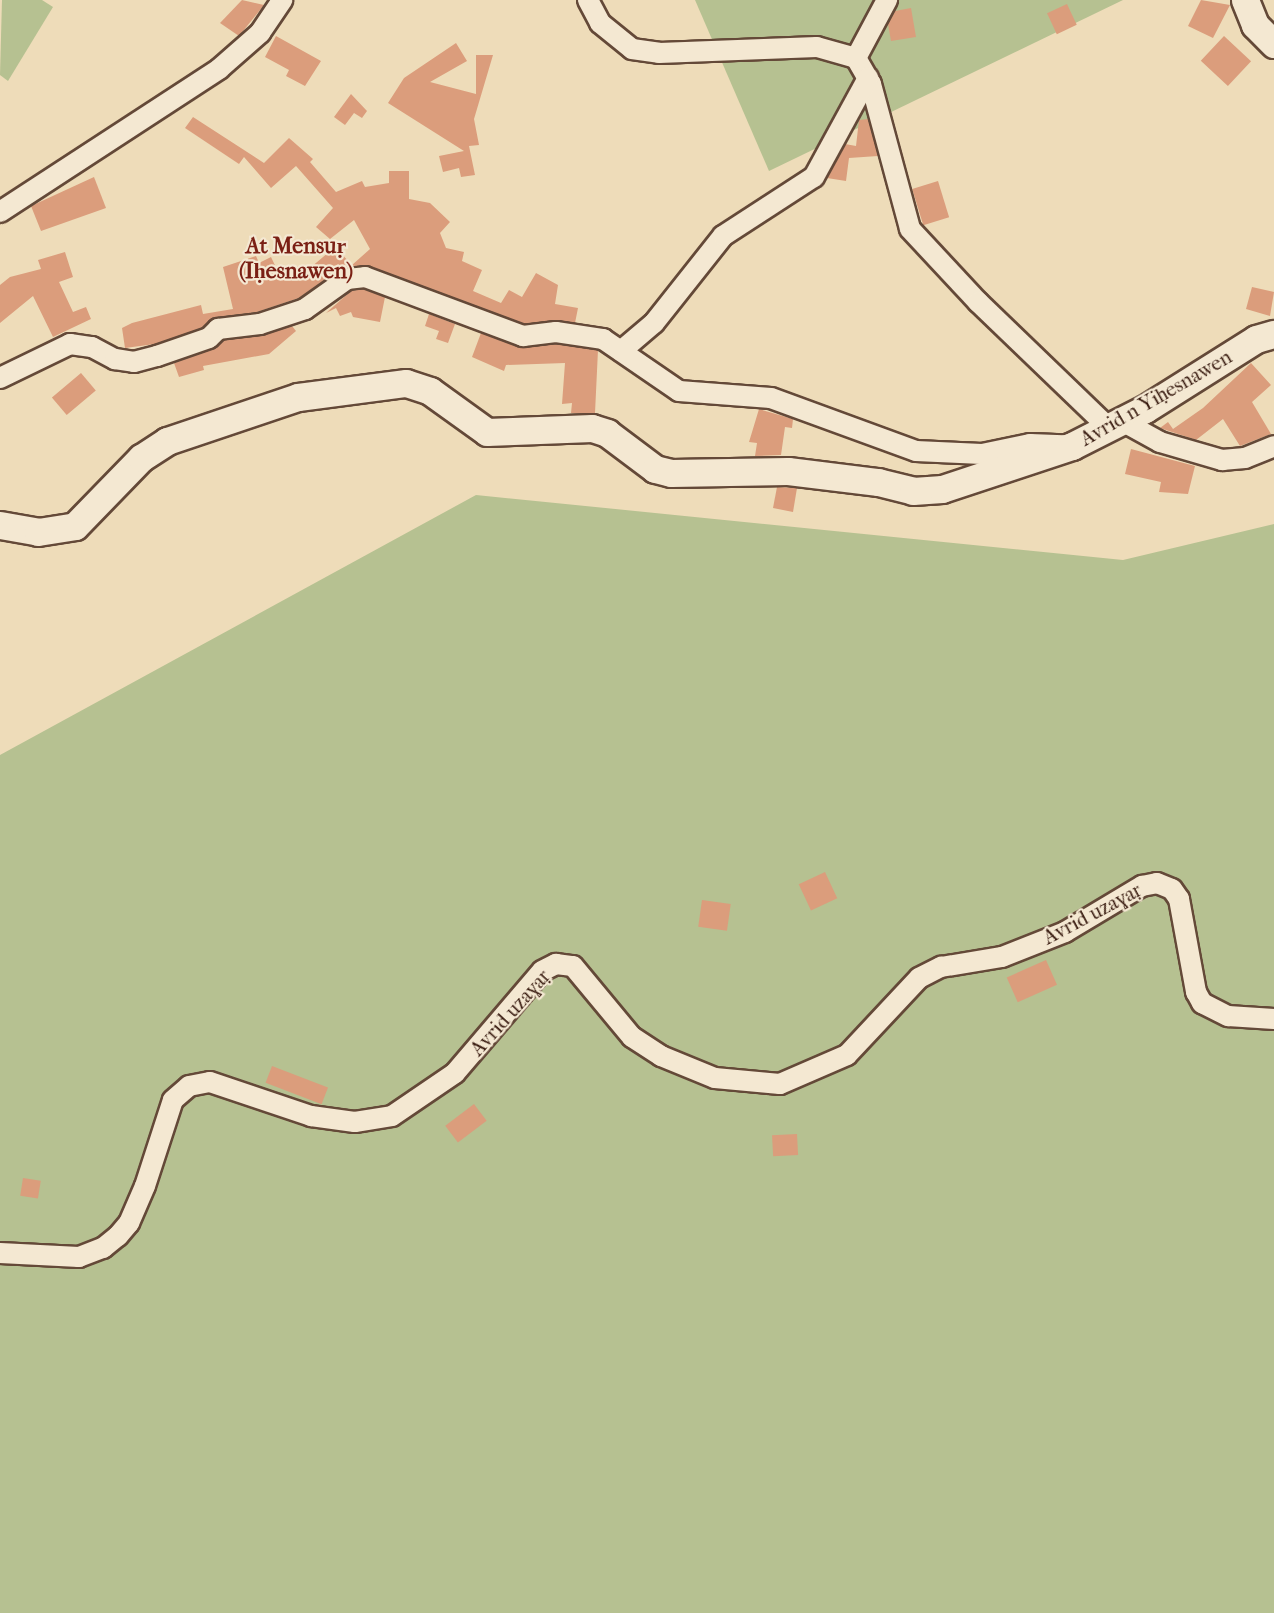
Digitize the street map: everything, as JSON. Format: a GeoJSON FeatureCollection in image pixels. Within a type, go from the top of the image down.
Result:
{"type":"FeatureCollection","features":[{"type":"Feature","properties":{"kind":"street"},"geometry":{"type":"LineString","coordinates":[[0,212],[219,69],[261,33],[282,0]]}},
{"type":"Feature","properties":{"kind":"street"},"geometry":{"type":"LineString","coordinates":[[588,0],[600,23],[632,49],[659,53],[817,47],[856,58],[868,78],[910,229],[978,302],[1115,425],[1160,442],[1222,460],[1245,458],[1274,446]]}},
{"type":"Feature","properties":{"kind":"street"},"geometry":{"type":"LineString","coordinates":[[856,58],[887,0]]}},
{"type":"Feature","properties":{"kind":"street"},"geometry":{"type":"LineString","coordinates":[[1245,0],[1255,25],[1274,44]]}},
{"type":"Feature","properties":{"kind":"street"},"geometry":{"type":"LineString","coordinates":[[621,351],[668,309],[723,236],[814,177],[868,78]]}},
{"type":"Feature","properties":{"kind":"street"},"geometry":{"type":"LineString","coordinates":[[0,378],[69,344],[92,347],[115,359],[134,362],[157,356],[209,338],[218,329],[260,324],[305,309],[347,279],[365,277],[523,336],[572,334],[603,339],[679,391],[771,398],[916,451],[982,454],[1030,444],[1072,447]]}},
{"type":"Feature","properties":{"kind":"street","name":"Avrid n Yiḥesnawen"},"geometry":{"type":"LineString","coordinates":[[0,525],[39,532],[75,526],[141,458],[167,441],[298,397],[392,384],[430,391],[487,432],[592,428],[607,433],[655,468],[671,473],[810,472],[924,492],[1072,447],[1115,425],[1249,344],[1274,334]]}},
{"type":"Feature","properties":{"kind":"street","name":"Avrid uzaɣaṛ"},"geometry":{"type":"LineString","coordinates":[[0,1253],[79,1257],[103,1248],[118,1236],[129,1223],[145,1186],[173,1100],[189,1086],[210,1082],[311,1116],[355,1122],[392,1116],[455,1073],[542,971],[556,964],[573,966],[632,1036],[661,1056],[715,1078],[780,1084],[848,1055],[919,978],[941,967],[1002,957],[1055,936],[1142,886],[1157,883],[1172,889],[1179,899],[1196,992],[1202,1003],[1228,1016],[1274,1019]]}},
{"type":"Feature","properties":{"kind":"green space"},"geometry":{"type":"Polygon","coordinates":[[[2,0],[42,0],[53,7],[8,81],[0,75],[2,0]]]}},
{"type":"Feature","properties":{"kind":"green space"},"geometry":{"type":"Polygon","coordinates":[[[695,0],[1123,0],[769,171],[695,0]]]}},
{"type":"Feature","properties":{"kind":"green space"},"geometry":{"type":"Polygon","coordinates":[[[476,495],[1123,560],[1274,524],[1274,1613],[0,1613],[0,755],[476,495]]]}},
{"type":"Feature","properties":{"kind":"building"},"geometry":{"type":"Polygon","coordinates":[[[242,0],[264,5],[239,36],[220,23],[242,0]]]}},
{"type":"Feature","properties":{"kind":"building"},"geometry":{"type":"Polygon","coordinates":[[[1201,0],[1230,5],[1213,38],[1188,26],[1201,0]]]}},
{"type":"Feature","properties":{"kind":"building"},"geometry":{"type":"Polygon","coordinates":[[[1067,4],[1077,25],[1057,34],[1047,13],[1067,4]]]}},
{"type":"Feature","properties":{"kind":"building"},"geometry":{"type":"Polygon","coordinates":[[[911,8],[916,37],[891,41],[888,24],[895,11],[911,8]]]}},
{"type":"Feature","properties":{"kind":"building"},"geometry":{"type":"Polygon","coordinates":[[[276,36],[321,61],[305,86],[286,76],[289,70],[265,57],[276,36]]]}},
{"type":"Feature","properties":{"kind":"building"},"geometry":{"type":"Polygon","coordinates":[[[1224,36],[1251,61],[1228,86],[1201,61],[1224,36]]]}},
{"type":"Feature","properties":{"kind":"building"},"geometry":{"type":"Polygon","coordinates":[[[456,43],[467,61],[430,82],[476,94],[476,55],[493,55],[474,119],[479,145],[469,146],[475,175],[461,177],[459,168],[443,172],[439,156],[464,151],[388,103],[404,78],[456,43]]]}},
{"type":"Feature","properties":{"kind":"building"},"geometry":{"type":"Polygon","coordinates":[[[351,94],[367,111],[362,118],[354,113],[345,125],[334,117],[351,94]]]}},
{"type":"Feature","properties":{"kind":"building"},"geometry":{"type":"Polygon","coordinates":[[[193,117],[264,163],[289,138],[313,159],[310,162],[336,192],[362,181],[365,187],[389,183],[389,171],[409,171],[409,199],[430,203],[450,222],[440,233],[446,248],[464,252],[462,261],[482,270],[473,291],[501,303],[509,290],[522,297],[536,273],[558,285],[555,304],[578,308],[575,323],[524,324],[364,265],[341,269],[299,298],[257,312],[217,317],[202,328],[155,344],[125,348],[122,328],[132,323],[201,305],[203,314],[233,309],[223,267],[256,256],[259,263],[271,257],[282,280],[298,266],[304,273],[335,247],[352,265],[370,249],[354,220],[330,239],[316,227],[333,208],[296,166],[271,188],[244,157],[239,164],[185,128],[193,117]]]}},
{"type":"Feature","properties":{"kind":"building"},"geometry":{"type":"Polygon","coordinates":[[[868,119],[878,156],[849,158],[846,181],[827,178],[845,144],[856,146],[859,120],[868,119]]]}},
{"type":"Feature","properties":{"kind":"building"},"geometry":{"type":"Polygon","coordinates":[[[94,177],[106,208],[41,231],[31,206],[94,177]]]}},
{"type":"Feature","properties":{"kind":"building"},"geometry":{"type":"Polygon","coordinates":[[[938,181],[949,217],[923,225],[912,189],[938,181]]]}},
{"type":"Feature","properties":{"kind":"building"},"geometry":{"type":"Polygon","coordinates":[[[65,252],[73,277],[59,282],[73,312],[86,307],[91,319],[53,337],[33,296],[0,323],[0,285],[10,277],[41,269],[38,260],[65,252]]]}},
{"type":"Feature","properties":{"kind":"building"},"geometry":{"type":"Polygon","coordinates":[[[1252,287],[1274,292],[1270,316],[1246,309],[1252,287]]]}},
{"type":"Feature","properties":{"kind":"building"},"geometry":{"type":"Polygon","coordinates":[[[363,289],[385,297],[380,322],[353,317],[351,312],[340,316],[336,308],[326,313],[351,291],[363,289]]]}},
{"type":"Feature","properties":{"kind":"building"},"geometry":{"type":"Polygon","coordinates":[[[429,314],[455,324],[448,343],[436,339],[439,331],[425,326],[429,314]]]}},
{"type":"Feature","properties":{"kind":"building"},"geometry":{"type":"Polygon","coordinates":[[[292,326],[296,331],[269,354],[203,366],[204,370],[179,377],[174,363],[213,349],[224,340],[292,326]]]}},
{"type":"Feature","properties":{"kind":"building"},"geometry":{"type":"Polygon","coordinates":[[[481,333],[519,347],[556,344],[598,350],[595,413],[571,413],[572,403],[562,404],[565,363],[506,365],[504,371],[472,357],[481,333]]]}},
{"type":"Feature","properties":{"kind":"building"},"geometry":{"type":"Polygon","coordinates":[[[1251,363],[1271,385],[1252,402],[1271,434],[1240,446],[1223,419],[1196,440],[1160,428],[1168,422],[1173,429],[1203,408],[1251,363]]]}},
{"type":"Feature","properties":{"kind":"building"},"geometry":{"type":"Polygon","coordinates":[[[81,373],[96,391],[67,415],[52,397],[81,373]]]}},
{"type":"Feature","properties":{"kind":"building"},"geometry":{"type":"Polygon","coordinates":[[[759,409],[793,419],[792,428],[785,427],[781,455],[755,456],[757,443],[749,442],[759,409]]]}},
{"type":"Feature","properties":{"kind":"building"},"geometry":{"type":"Polygon","coordinates":[[[1131,449],[1195,466],[1188,494],[1159,492],[1161,482],[1125,474],[1131,449]]]}},
{"type":"Feature","properties":{"kind":"building"},"geometry":{"type":"Polygon","coordinates":[[[777,487],[797,488],[793,512],[773,508],[777,487]]]}},
{"type":"Feature","properties":{"kind":"building"},"geometry":{"type":"Polygon","coordinates":[[[825,872],[837,898],[811,911],[799,884],[825,872]]]}},
{"type":"Feature","properties":{"kind":"building"},"geometry":{"type":"Polygon","coordinates":[[[702,900],[731,904],[727,931],[698,927],[702,900]]]}},
{"type":"Feature","properties":{"kind":"building"},"geometry":{"type":"Polygon","coordinates":[[[1046,960],[1057,985],[1018,1002],[1007,977],[1046,960]]]}},
{"type":"Feature","properties":{"kind":"building"},"geometry":{"type":"Polygon","coordinates":[[[272,1066],[328,1088],[322,1104],[266,1083],[272,1066]]]}},
{"type":"Feature","properties":{"kind":"building"},"geometry":{"type":"Polygon","coordinates":[[[474,1104],[487,1121],[458,1142],[445,1126],[474,1104]]]}},
{"type":"Feature","properties":{"kind":"building"},"geometry":{"type":"Polygon","coordinates":[[[797,1134],[798,1155],[773,1156],[772,1135],[797,1134]]]}},
{"type":"Feature","properties":{"kind":"building"},"geometry":{"type":"Polygon","coordinates":[[[23,1178],[41,1181],[38,1199],[20,1196],[23,1178]]]}},
{"type":"Feature","properties":{"kind":"district","name":"At Mensuṛ (Iḥesnawen)"},"geometry":{"type":"Point","coordinates":[296,258]}}]}
